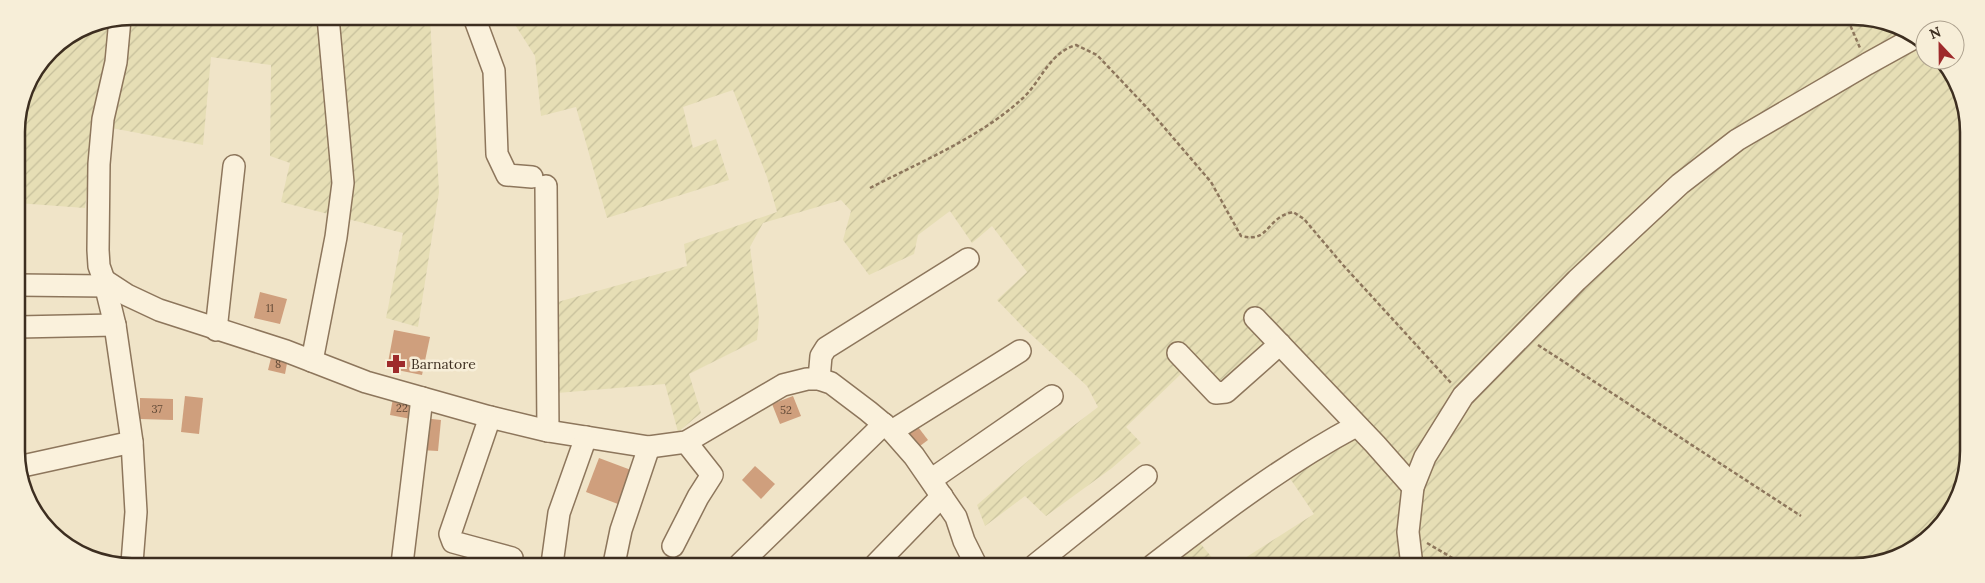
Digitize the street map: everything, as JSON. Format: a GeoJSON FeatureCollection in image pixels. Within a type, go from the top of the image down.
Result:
{"type":"FeatureCollection","features":[{"type":"Feature","properties":{"kind":"street"},"geometry":{"type":"LineString","coordinates":[[312,361],[336,237],[343,183],[329,25]]}},
{"type":"Feature","properties":{"kind":"street"},"geometry":{"type":"LineString","coordinates":[[477,25],[494,71],[497,154],[508,175],[539,181],[548,431]]}},
{"type":"Feature","properties":{"kind":"street"},"geometry":{"type":"LineString","coordinates":[[119,26],[116,62],[103,119],[99,164],[98,258],[114,325],[132,442],[136,512],[132,558]]}},
{"type":"Feature","properties":{"kind":"street"},"geometry":{"type":"LineString","coordinates":[[1411,558],[1408,532],[1413,487],[1425,457],[1463,396],[1522,334],[1652,208],[1738,140],[1909,41]]}},
{"type":"Feature","properties":{"kind":"street"},"geometry":{"type":"LineString","coordinates":[[216,330],[234,166]]}},
{"type":"Feature","properties":{"kind":"street"},"geometry":{"type":"LineString","coordinates":[[819,379],[821,356],[826,348],[968,259]]}},
{"type":"Feature","properties":{"kind":"street"},"geometry":{"type":"LineString","coordinates":[[25,285],[105,283],[158,310],[286,351],[366,382],[490,417],[548,431],[649,447],[686,442],[783,385],[807,379],[819,379],[831,383],[888,427],[914,456],[956,517],[964,541],[972,558]]}},
{"type":"Feature","properties":{"kind":"street"},"geometry":{"type":"LineString","coordinates":[[1255,318],[1375,444],[1413,487]]}},
{"type":"Feature","properties":{"kind":"street"},"geometry":{"type":"LineString","coordinates":[[25,327],[114,325]]}},
{"type":"Feature","properties":{"kind":"street"},"geometry":{"type":"LineString","coordinates":[[1178,353],[1216,394],[1226,392],[1280,344]]}},
{"type":"Feature","properties":{"kind":"street"},"geometry":{"type":"LineString","coordinates":[[746,558],[888,427],[1020,351]]}},
{"type":"Feature","properties":{"kind":"street"},"geometry":{"type":"LineString","coordinates":[[881,558],[937,487],[1052,396]]}},
{"type":"Feature","properties":{"kind":"street"},"geometry":{"type":"LineString","coordinates":[[403,558],[422,398]]}},
{"type":"Feature","properties":{"kind":"street"},"geometry":{"type":"LineString","coordinates":[[490,417],[450,534],[452,542],[512,558]]}},
{"type":"Feature","properties":{"kind":"street"},"geometry":{"type":"LineString","coordinates":[[1162,558],[1256,488],[1321,444],[1356,426]]}},
{"type":"Feature","properties":{"kind":"street"},"geometry":{"type":"LineString","coordinates":[[553,558],[560,513],[586,437]]}},
{"type":"Feature","properties":{"kind":"street"},"geometry":{"type":"LineString","coordinates":[[26,465],[132,442]]}},
{"type":"Feature","properties":{"kind":"street"},"geometry":{"type":"LineString","coordinates":[[673,546],[698,497],[712,475],[686,442]]}},
{"type":"Feature","properties":{"kind":"street"},"geometry":{"type":"LineString","coordinates":[[615,558],[621,530],[649,447]]}},
{"type":"Feature","properties":{"kind":"street"},"geometry":{"type":"LineString","coordinates":[[1044,558],[1146,476]]}},
{"type":"Feature","properties":{"kind":"path"},"geometry":{"type":"LineString","coordinates":[[1850,25],[1867,64]]}},
{"type":"Feature","properties":{"kind":"path"},"geometry":{"type":"LineString","coordinates":[[870,188],[976,133],[1024,98],[1064,48],[1076,45],[1097,55],[1157,119],[1211,182],[1241,236],[1252,239],[1264,234],[1281,216],[1293,212],[1304,219],[1343,265],[1463,396]]}},
{"type":"Feature","properties":{"kind":"path"},"geometry":{"type":"LineString","coordinates":[[1522,334],[1801,516]]}},
{"type":"Feature","properties":{"kind":"path"},"geometry":{"type":"LineString","coordinates":[[1408,532],[1452,558]]}},
{"type":"Feature","properties":{"kind":"shaded area"},"geometry":{"type":"Polygon","coordinates":[[[130,25],[430,25],[439,192],[418,327],[386,318],[403,233],[281,202],[290,163],[270,156],[271,65],[211,57],[203,145],[95,125],[85,208],[25,204],[25,125],[27,111],[36,84],[51,61],[78,39],[97,31],[130,25]]]}},
{"type":"Feature","properties":{"kind":"shaded area"},"geometry":{"type":"Polygon","coordinates":[[[515,25],[1853,25],[1881,29],[1907,39],[1915,45],[1915,70],[1940,70],[1949,84],[1958,111],[1960,125],[1960,451],[1956,479],[1949,499],[1929,527],[1907,544],[1894,550],[1860,558],[1245,558],[1314,514],[1287,474],[1364,429],[1282,333],[1204,393],[1182,373],[1126,427],[1141,443],[1112,468],[1046,516],[1025,496],[985,526],[977,505],[1029,460],[1098,407],[1087,386],[1024,328],[997,300],[1027,272],[992,226],[972,243],[950,211],[918,235],[914,254],[869,275],[843,240],[851,211],[841,200],[763,223],[750,247],[759,318],[757,340],[689,374],[701,413],[678,432],[665,384],[557,393],[554,303],[687,266],[684,244],[777,212],[767,177],[733,90],[683,107],[693,148],[716,139],[729,180],[607,218],[576,107],[541,116],[535,56],[515,25]]]}},
{"type":"Feature","properties":{"kind":"shaded area"},"geometry":{"type":"Polygon","coordinates":[[[1196,538],[1212,558],[1173,558],[1196,538]]]}},
{"type":"Feature","properties":{"kind":"building"},"geometry":{"type":"Polygon","coordinates":[[[260,292],[287,299],[280,324],[254,318],[260,292]]]}},
{"type":"Feature","properties":{"kind":"building"},"geometry":{"type":"Polygon","coordinates":[[[394,330],[430,337],[422,375],[387,368],[394,330]]]}},
{"type":"Feature","properties":{"kind":"building"},"geometry":{"type":"Polygon","coordinates":[[[272,354],[288,358],[285,374],[268,370],[272,354]]]}},
{"type":"Feature","properties":{"kind":"building"},"geometry":{"type":"Polygon","coordinates":[[[185,396],[203,398],[199,434],[181,432],[185,396]]]}},
{"type":"Feature","properties":{"kind":"building"},"geometry":{"type":"Polygon","coordinates":[[[793,396],[801,416],[780,424],[772,404],[793,396]]]}},
{"type":"Feature","properties":{"kind":"building"},"geometry":{"type":"Polygon","coordinates":[[[140,398],[173,399],[173,420],[140,419],[140,398]]]}},
{"type":"Feature","properties":{"kind":"building"},"geometry":{"type":"Polygon","coordinates":[[[393,398],[414,402],[411,419],[390,415],[393,398]]]}},
{"type":"Feature","properties":{"kind":"building"},"geometry":{"type":"Polygon","coordinates":[[[423,418],[441,420],[438,451],[420,450],[423,418]]]}},
{"type":"Feature","properties":{"kind":"building"},"geometry":{"type":"Polygon","coordinates":[[[915,423],[928,440],[916,449],[903,433],[915,423]]]}},
{"type":"Feature","properties":{"kind":"building"},"geometry":{"type":"Polygon","coordinates":[[[599,458],[639,473],[626,507],[586,492],[599,458]]]}},
{"type":"Feature","properties":{"kind":"building"},"geometry":{"type":"Polygon","coordinates":[[[755,466],[775,484],[761,499],[742,480],[755,466]]]}},
{"type":"Feature","properties":{"kind":"place","name":"Barnatore"},"geometry":{"type":"Point","coordinates":[396,364]}}]}
